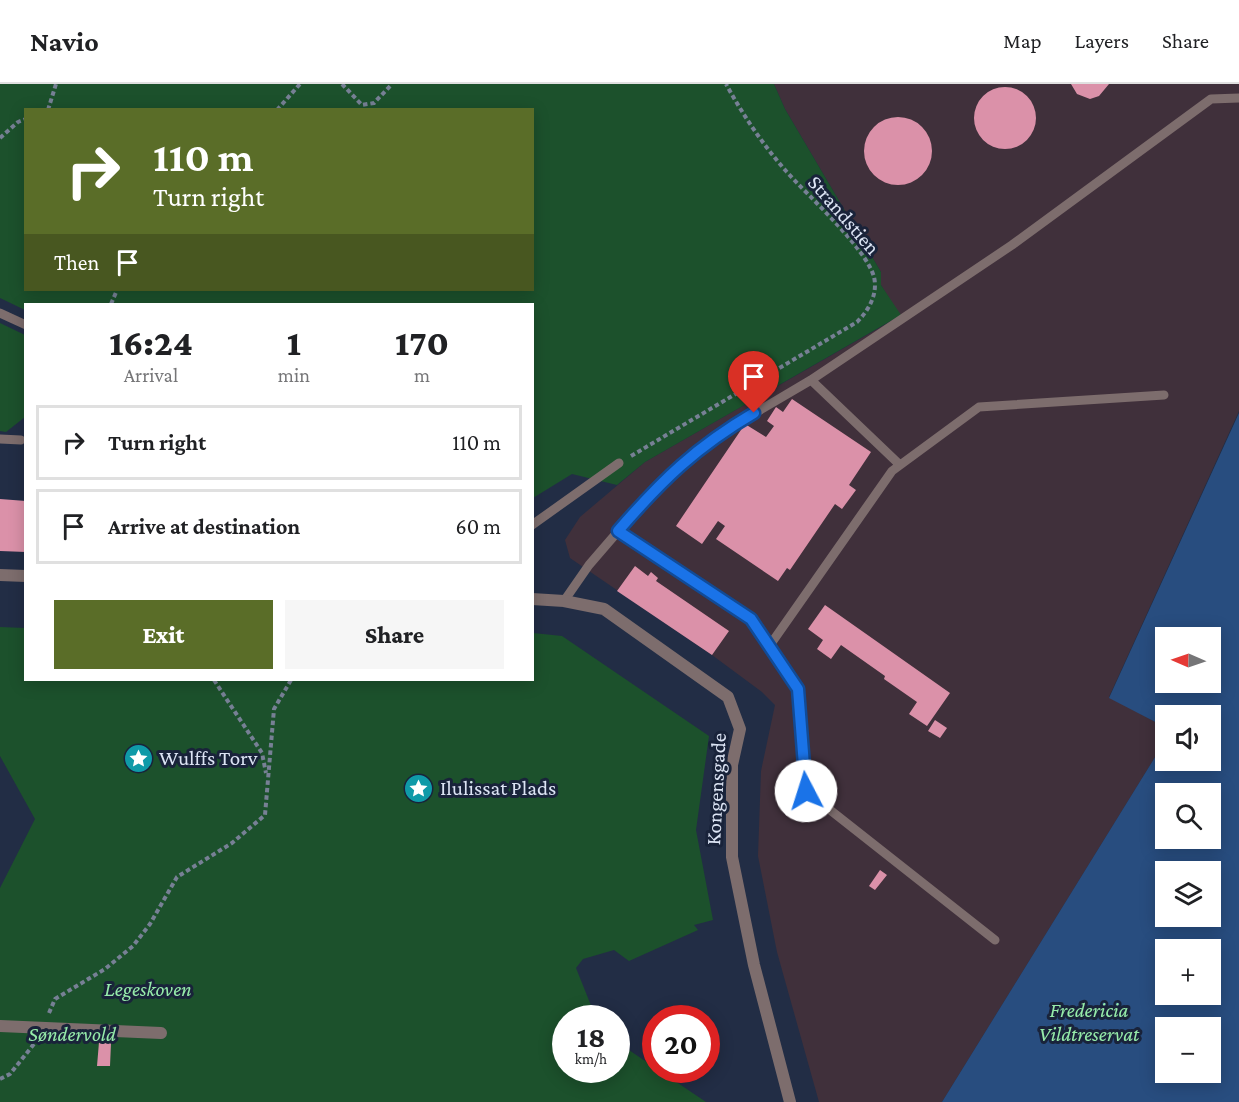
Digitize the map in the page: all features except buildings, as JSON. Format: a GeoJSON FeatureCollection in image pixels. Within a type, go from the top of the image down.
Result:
{"type":"FeatureCollection","features":[{"type":"Feature","properties":{"kind":"street"},"geometry":{"type":"LineString","coordinates":[[0,575],[24,576]]}},
{"type":"Feature","properties":{"kind":"street","name":"Kongensgade"},"geometry":{"type":"LineString","coordinates":[[534,599],[564,601],[604,609],[728,697],[740,729],[732,765],[732,857],[754,965],[790,1102]]}},
{"type":"Feature","properties":{"kind":"street"},"geometry":{"type":"LineString","coordinates":[[0,1026],[161,1033]]}},
{"type":"Feature","properties":{"kind":"lane"},"geometry":{"type":"LineString","coordinates":[[564,601],[618,531],[658,485],[716,435],[811,380],[1012,245],[1211,99],[1239,98]]}},
{"type":"Feature","properties":{"kind":"lane"},"geometry":{"type":"LineString","coordinates":[[0,313],[24,324]]}},
{"type":"Feature","properties":{"kind":"lane"},"geometry":{"type":"LineString","coordinates":[[811,380],[900,465]]}},
{"type":"Feature","properties":{"kind":"lane"},"geometry":{"type":"LineString","coordinates":[[768,648],[891,471],[979,407],[1164,395]]}},
{"type":"Feature","properties":{"kind":"lane"},"geometry":{"type":"LineString","coordinates":[[0,439],[21,440]]}},
{"type":"Feature","properties":{"kind":"lane"},"geometry":{"type":"LineString","coordinates":[[534,524],[620,463]]}},
{"type":"Feature","properties":{"kind":"lane"},"geometry":{"type":"LineString","coordinates":[[618,531],[751,619],[768,648],[798,689],[806,791],[995,940]]}},
{"type":"Feature","properties":{"kind":"path"},"geometry":{"type":"LineString","coordinates":[[49,108],[56,84]]}},
{"type":"Feature","properties":{"kind":"path"},"geometry":{"type":"LineString","coordinates":[[279,108],[300,84]]}},
{"type":"Feature","properties":{"kind":"path"},"geometry":{"type":"LineString","coordinates":[[342,84],[362,105],[374,103],[392,84]]}},
{"type":"Feature","properties":{"kind":"path","name":"Strandstien"},"geometry":{"type":"LineString","coordinates":[[620,463],[857,322],[872,303],[874,278],[859,251],[785,170],[756,134],[726,84]]}},
{"type":"Feature","properties":{"kind":"path"},"geometry":{"type":"LineString","coordinates":[[0,138],[18,122],[24,120]]}},
{"type":"Feature","properties":{"kind":"path"},"geometry":{"type":"LineString","coordinates":[[215,681],[262,753],[267,780]]}},
{"type":"Feature","properties":{"kind":"path"},"geometry":{"type":"LineString","coordinates":[[0,1079],[10,1074],[37,1040],[55,999],[105,969],[133,946],[150,924],[177,877],[232,843],[265,815],[274,709],[290,681]]}},
{"type":"Feature","properties":{"kind":"shaded area"},"geometry":{"type":"Polygon","coordinates":[[[774,84],[1239,84],[1239,411],[1109,697],[1155,722],[1155,757],[942,1102],[819,1102],[777,952],[758,856],[761,771],[775,705],[762,692],[712,655],[570,558],[565,540],[580,517],[645,462],[900,316],[881,285],[881,272],[785,109],[774,84]]]}},
{"type":"Feature","properties":{"kind":"green space"},"geometry":{"type":"Polygon","coordinates":[[[0,84],[774,84],[785,109],[881,272],[881,285],[901,315],[645,462],[617,485],[572,474],[534,497],[534,303],[24,303],[24,310],[0,298],[0,84]]]}},
{"type":"Feature","properties":{"kind":"green space"},"geometry":{"type":"Polygon","coordinates":[[[0,323],[24,335],[24,418],[6,432],[0,431],[0,323]]]}},
{"type":"Feature","properties":{"kind":"green space"},"geometry":{"type":"Polygon","coordinates":[[[0,627],[24,628],[24,681],[534,681],[534,633],[562,636],[709,736],[696,830],[713,920],[694,925],[698,930],[629,961],[614,950],[583,959],[576,968],[591,1005],[552,1005],[552,1083],[630,1083],[630,1051],[642,1059],[642,1083],[678,1083],[706,1102],[0,1102],[0,888],[35,819],[0,756],[0,627]]]}},
{"type":"Feature","properties":{"kind":"water","name":"Fredericia Vildtreservat"},"geometry":{"type":"Polygon","coordinates":[[[1239,413],[1239,1102],[942,1102],[1155,757],[1155,771],[1221,771],[1221,705],[1155,705],[1155,722],[1109,698],[1239,413]]]}},
{"type":"Feature","properties":{"kind":"place","name":"Wulffs Torv"},"geometry":{"type":"Point","coordinates":[138,758]}},
{"type":"Feature","properties":{"kind":"place","name":"Ilulissat Plads"},"geometry":{"type":"Point","coordinates":[419,788]}},
{"type":"Feature","properties":{"kind":"route"},"geometry":{"type":"LineString","coordinates":[[754,413],[716,435],[658,485],[618,531],[751,619],[768,648],[798,689],[806,791]]}},
{"type":"Feature","properties":{"kind":"park label","name":"Legeskoven"},"geometry":{"type":"Point","coordinates":[148,989]}},
{"type":"Feature","properties":{"kind":"park label","name":"Søndervold"},"geometry":{"type":"Point","coordinates":[72,1034]}}]}
